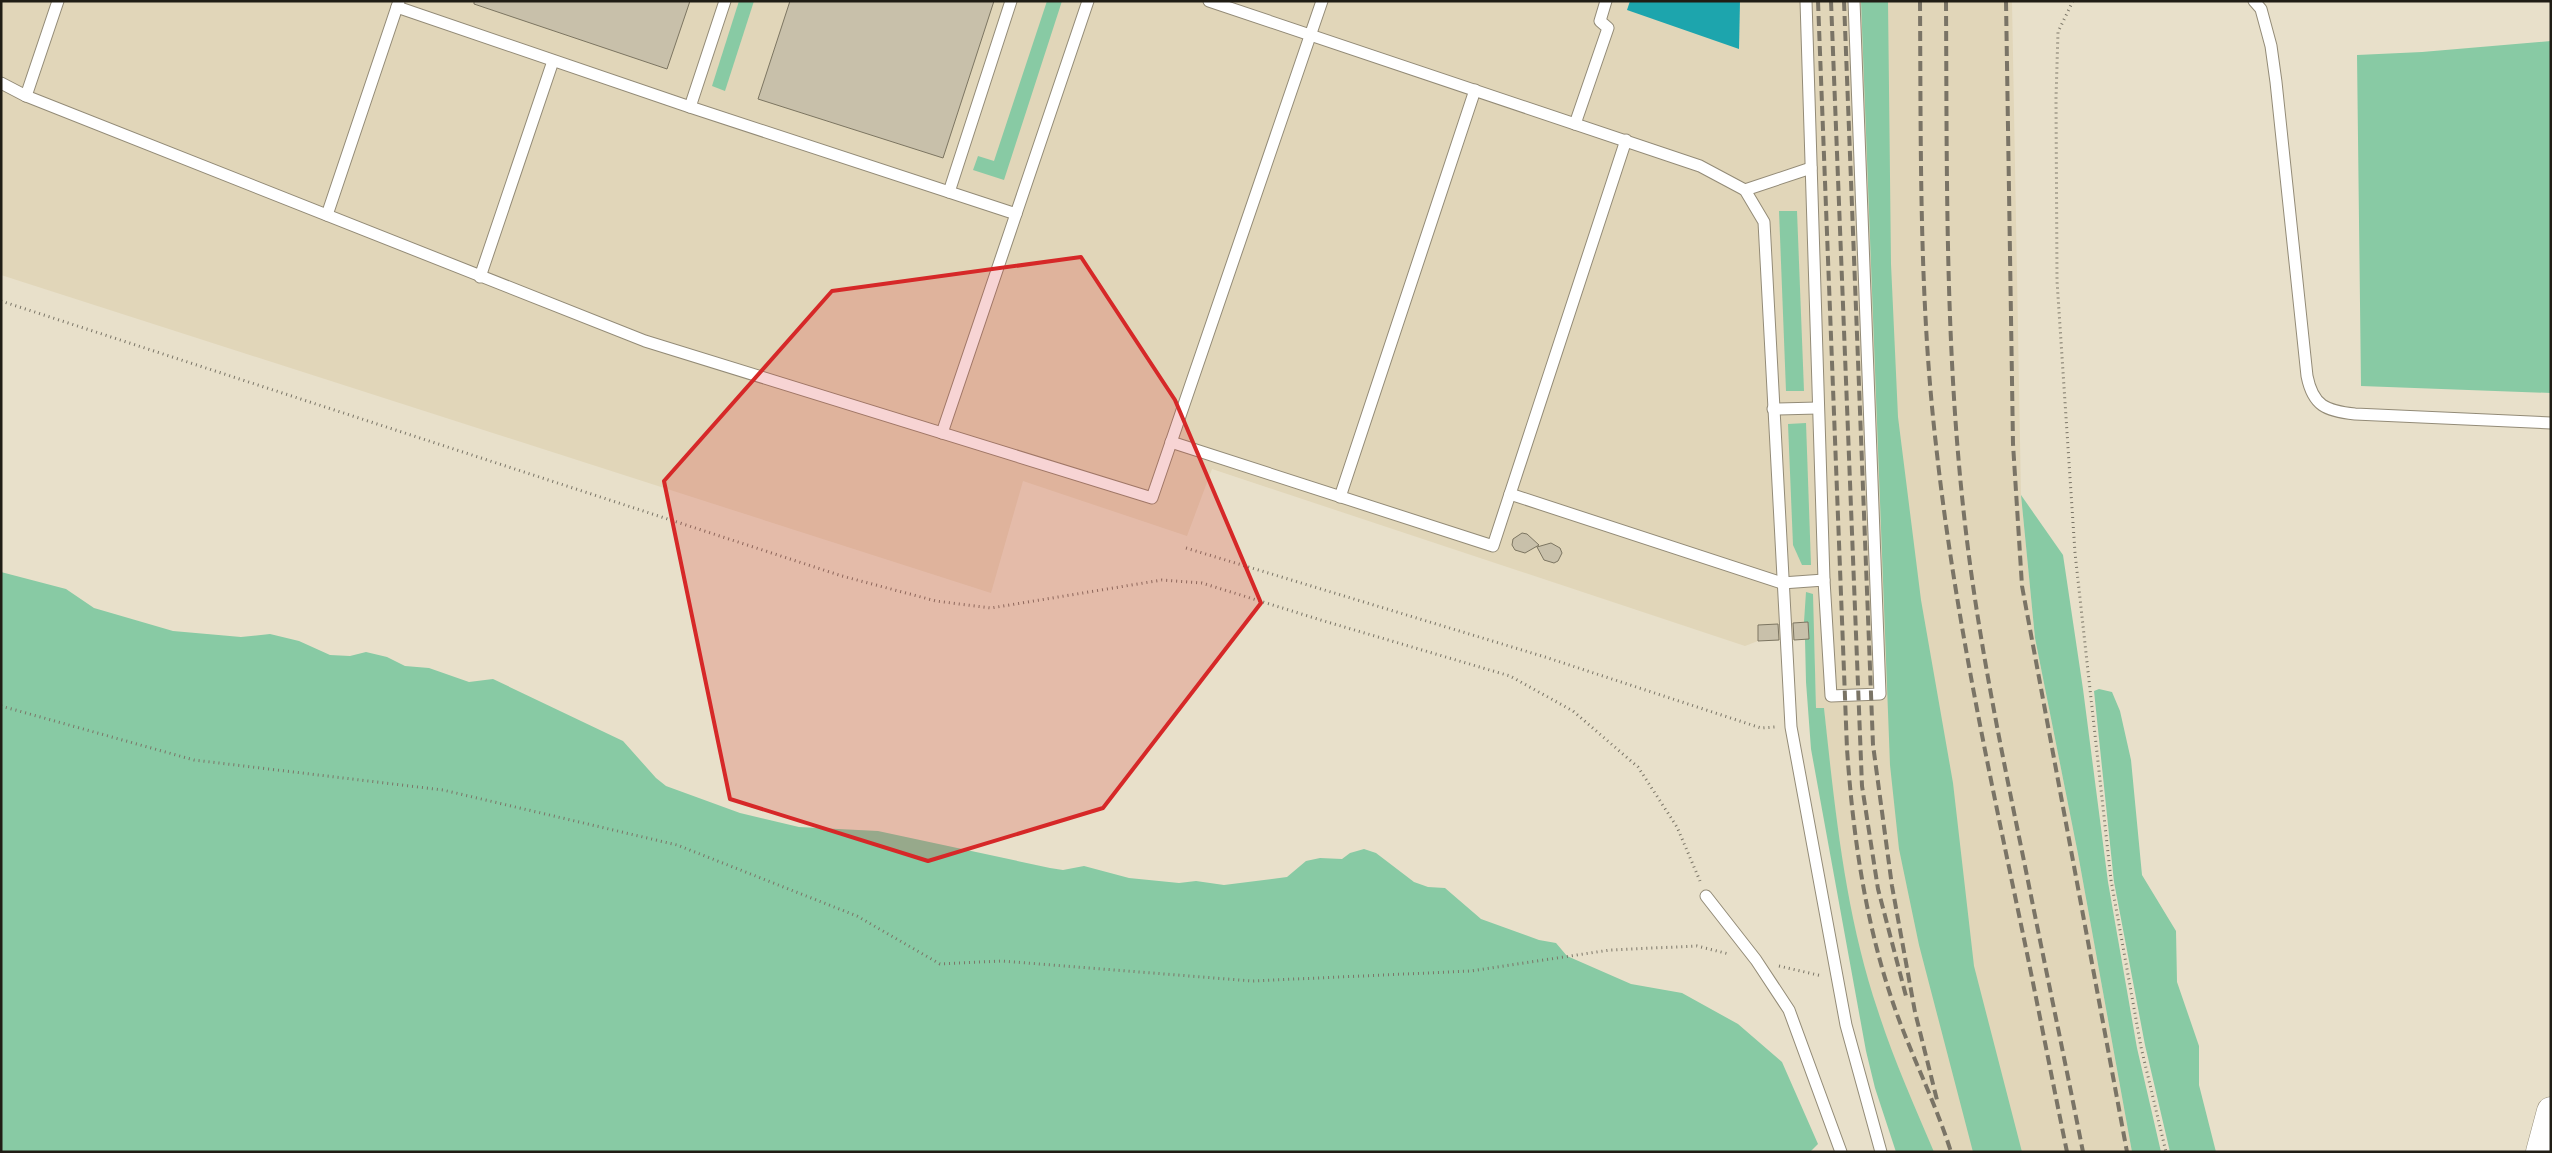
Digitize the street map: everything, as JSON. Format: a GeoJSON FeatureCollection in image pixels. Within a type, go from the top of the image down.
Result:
{"type":"FeatureCollection","features":[{"type":"Feature","properties":{"kind":"street"},"geometry":{"type":"LineString","coordinates":[[2540,1152],[2551,1112]]}},
{"type":"Feature","properties":{"kind":"lane"},"geometry":{"type":"LineString","coordinates":[[26,96],[58,1]]}},
{"type":"Feature","properties":{"kind":"lane"},"geometry":{"type":"LineString","coordinates":[[690,107],[725,1]]}},
{"type":"Feature","properties":{"kind":"lane"},"geometry":{"type":"LineString","coordinates":[[949,192],[1011,1]]}},
{"type":"Feature","properties":{"kind":"lane"},"geometry":{"type":"LineString","coordinates":[[942,433],[1088,1]]}},
{"type":"Feature","properties":{"kind":"lane"},"geometry":{"type":"LineString","coordinates":[[1209,1],[1700,166],[1745,190],[1764,222],[1791,727],[1848,1034],[1881,1152]]}},
{"type":"Feature","properties":{"kind":"lane"},"geometry":{"type":"LineString","coordinates":[[1,83],[26,96],[645,341],[1152,498],[1322,1]]}},
{"type":"Feature","properties":{"kind":"lane"},"geometry":{"type":"LineString","coordinates":[[1575,124],[1608,28],[1600,21],[1606,1]]}},
{"type":"Feature","properties":{"kind":"lane"},"geometry":{"type":"LineString","coordinates":[[1806,1],[1824,580],[1831,696],[1880,694],[1854,1]]}},
{"type":"Feature","properties":{"kind":"lane"},"geometry":{"type":"LineString","coordinates":[[2254,1],[2261,10],[2271,46],[2307,376],[2313,397],[2318,403],[2340,412],[2356,414],[2551,423]]}},
{"type":"Feature","properties":{"kind":"lane"},"geometry":{"type":"LineString","coordinates":[[327,215],[398,4],[553,61],[1016,214]]}},
{"type":"Feature","properties":{"kind":"lane"},"geometry":{"type":"LineString","coordinates":[[480,277],[553,61]]}},
{"type":"Feature","properties":{"kind":"lane"},"geometry":{"type":"LineString","coordinates":[[1340,497],[1475,90]]}},
{"type":"Feature","properties":{"kind":"lane"},"geometry":{"type":"LineString","coordinates":[[1171,442],[1493,546],[1626,140]]}},
{"type":"Feature","properties":{"kind":"lane"},"geometry":{"type":"LineString","coordinates":[[1745,190],[1811,168]]}},
{"type":"Feature","properties":{"kind":"lane"},"geometry":{"type":"LineString","coordinates":[[1773,409],[1818,408]]}},
{"type":"Feature","properties":{"kind":"lane"},"geometry":{"type":"LineString","coordinates":[[1510,494],[1782,583],[1824,580]]}},
{"type":"Feature","properties":{"kind":"lane"},"geometry":{"type":"LineString","coordinates":[[1706,896],[1756,960],[1789,1010],[1841,1152]]}},
{"type":"Feature","properties":{"kind":"path"},"geometry":{"type":"LineString","coordinates":[[2073,1],[2058,32],[2056,108],[2057,281],[2075,553],[2110,880],[2141,1046],[2166,1152]]}},
{"type":"Feature","properties":{"kind":"path"},"geometry":{"type":"LineString","coordinates":[[1,301],[824,570],[936,600],[991,608],[1162,580],[1202,583],[1324,622],[1510,676],[1573,711],[1638,766],[1676,827],[1706,896]]}},
{"type":"Feature","properties":{"kind":"path"},"geometry":{"type":"LineString","coordinates":[[1186,548],[1545,657],[1761,728],[1791,727]]}},
{"type":"Feature","properties":{"kind":"path"},"geometry":{"type":"LineString","coordinates":[[1,706],[194,760],[443,790],[677,844],[857,916],[940,964],[1002,961],[1252,981],[1471,972],[1610,950],[1697,946],[1837,980]]}},
{"type":"Feature","properties":{"kind":"highlighted area"},"geometry":{"type":"Polygon","coordinates":[[[1081,257],[1175,400],[1261,603],[1103,808],[928,861],[730,799],[664,481],[832,291],[1081,257]]]}},
{"type":"Feature","properties":{"kind":"shaded area"},"geometry":{"type":"Polygon","coordinates":[[[1,1],[2012,1],[2021,495],[2035,638],[2078,854],[2132,1152],[1900,1152],[1839,872],[1824,708],[1816,709],[1814,639],[1758,641],[1745,646],[1212,469],[1187,536],[1023,481],[991,593],[1,275],[1,1]]]}},
{"type":"Feature","properties":{"kind":"green space"},"geometry":{"type":"Polygon","coordinates":[[[739,1],[754,1],[725,91],[712,86],[739,1]]]}},
{"type":"Feature","properties":{"kind":"green space"},"geometry":{"type":"Polygon","coordinates":[[[1047,1],[1062,1],[1004,180],[973,170],[978,156],[994,161],[1047,1]]]}},
{"type":"Feature","properties":{"kind":"green space"},"geometry":{"type":"Polygon","coordinates":[[[1861,1],[1888,1],[1891,264],[1898,417],[1921,600],[1953,783],[1974,966],[2022,1152],[1973,1152],[1919,945],[1899,849],[1890,765],[1861,1]]]}},
{"type":"Feature","properties":{"kind":"green space"},"geometry":{"type":"Polygon","coordinates":[[[2551,41],[2551,393],[2361,386],[2357,55],[2422,52],[2551,41]]]}},
{"type":"Feature","properties":{"kind":"green space"},"geometry":{"type":"Polygon","coordinates":[[[1779,211],[1797,211],[1804,391],[1786,391],[1779,211]]]}},
{"type":"Feature","properties":{"kind":"green space"},"geometry":{"type":"Polygon","coordinates":[[[1806,423],[1811,565],[1802,565],[1793,545],[1788,424],[1806,423]]]}},
{"type":"Feature","properties":{"kind":"green space"},"geometry":{"type":"Polygon","coordinates":[[[2021,495],[2063,555],[2083,689],[2108,882],[2137,1048],[2161,1152],[2132,1152],[2078,854],[2035,638],[2021,495]]]}},
{"type":"Feature","properties":{"kind":"green space"},"geometry":{"type":"Polygon","coordinates":[[[1,572],[66,589],[94,608],[173,631],[241,637],[270,634],[299,641],[330,655],[350,656],[366,652],[387,657],[405,666],[429,668],[469,682],[493,679],[623,741],[656,778],[666,786],[740,813],[799,827],[878,831],[1063,870],[1084,866],[1129,878],[1179,883],[1196,881],[1224,885],[1287,877],[1306,861],[1320,858],[1342,859],[1350,853],[1364,849],[1376,853],[1414,882],[1428,887],[1445,888],[1481,919],[1539,940],[1556,943],[1567,956],[1631,984],[1682,993],[1738,1024],[1782,1062],[1818,1144],[1810,1152],[1,1152],[1,572]]]}},
{"type":"Feature","properties":{"kind":"green space"},"geometry":{"type":"Polygon","coordinates":[[[1806,592],[1813,594],[1816,708],[1824,708],[1837,823],[1857,937],[1884,1029],[1934,1152],[1896,1152],[1875,1088],[1866,1051],[1811,749],[1805,639],[1809,639],[1808,622],[1804,622],[1806,592]]]}},
{"type":"Feature","properties":{"kind":"green space"},"geometry":{"type":"Polygon","coordinates":[[[2099,689],[2112,692],[2120,711],[2131,760],[2142,875],[2176,931],[2177,982],[2199,1046],[2199,1085],[2216,1152],[2170,1152],[2145,1045],[2114,882],[2094,691],[2099,689]]]}},
{"type":"Feature","properties":{"kind":"water"},"geometry":{"type":"Polygon","coordinates":[[[1630,1],[1740,1],[1739,49],[1627,10],[1630,1]]]}},
{"type":"Feature","properties":{"kind":"building"},"geometry":{"type":"Polygon","coordinates":[[[474,1],[690,1],[667,69],[474,4],[474,1]]]}},
{"type":"Feature","properties":{"kind":"building"},"geometry":{"type":"Polygon","coordinates":[[[790,1],[994,1],[943,158],[758,99],[790,1]]]}},
{"type":"Feature","properties":{"kind":"building"},"geometry":{"type":"Polygon","coordinates":[[[1522,533],[1527,534],[1539,545],[1525,553],[1515,550],[1512,545],[1513,539],[1522,533]]]}},
{"type":"Feature","properties":{"kind":"building"},"geometry":{"type":"Polygon","coordinates":[[[1551,543],[1560,548],[1562,553],[1558,561],[1554,563],[1544,560],[1537,547],[1551,543]]]}},
{"type":"Feature","properties":{"kind":"building"},"geometry":{"type":"Polygon","coordinates":[[[1808,622],[1809,639],[1794,640],[1793,623],[1808,622]]]}},
{"type":"Feature","properties":{"kind":"building"},"geometry":{"type":"Polygon","coordinates":[[[1778,624],[1779,640],[1758,641],[1758,625],[1778,624]]]}},
{"type":"Feature","properties":{"kind":"railway"},"geometry":{"type":"LineString","coordinates":[[1818,1],[1847,749],[1853,813],[1868,909],[1883,972],[1900,1022],[1938,1114],[1951,1152]]}},
{"type":"Feature","properties":{"kind":"railway"},"geometry":{"type":"LineString","coordinates":[[1831,1],[1862,786],[1878,889],[1907,1000]]}},
{"type":"Feature","properties":{"kind":"railway"},"geometry":{"type":"LineString","coordinates":[[1844,1],[1873,745],[1892,886],[1915,1012],[1938,1104]]}},
{"type":"Feature","properties":{"kind":"railway"},"geometry":{"type":"LineString","coordinates":[[1920,1],[1924,279],[1930,390],[1936,445],[1962,630],[2067,1152]]}},
{"type":"Feature","properties":{"kind":"railway"},"geometry":{"type":"LineString","coordinates":[[1946,1],[1950,323],[1958,451],[1969,559],[1990,691],[2083,1152]]}},
{"type":"Feature","properties":{"kind":"railway"},"geometry":{"type":"LineString","coordinates":[[2006,1],[2013,444],[2022,586],[2127,1152]]}}]}
